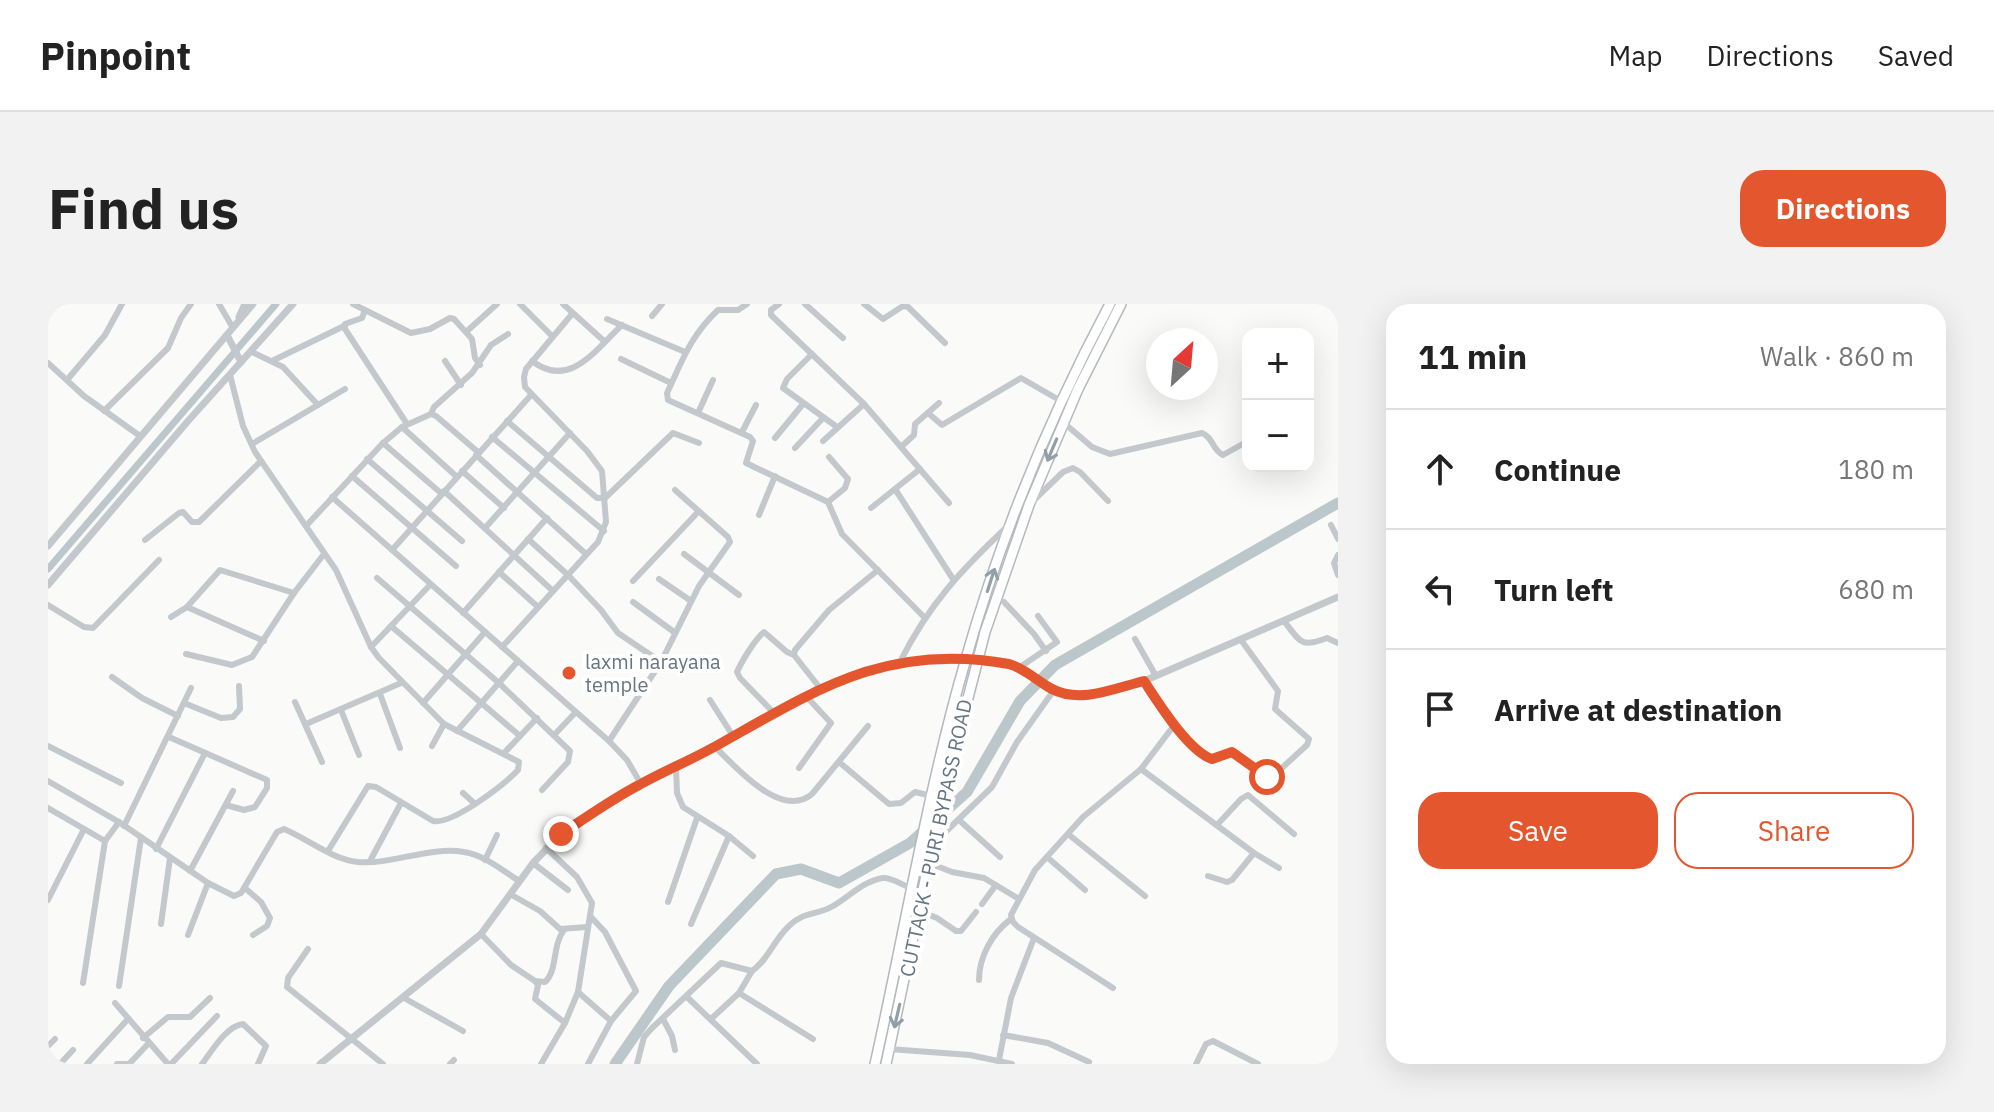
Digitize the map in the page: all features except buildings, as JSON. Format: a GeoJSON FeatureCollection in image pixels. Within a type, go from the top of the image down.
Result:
{"type":"FeatureCollection","features":[{"type":"Feature","properties":{"kind":"highway","name":"CUTTACK - PURI BYPASS ROAD"},"geometry":{"type":"LineString","coordinates":[[875,1064],[927,817],[965,660],[1010,524],[1061,401],[1110,304]]}},
{"type":"Feature","properties":{"kind":"highway","name":"CUTTACK - PURI BYPASS ROAD"},"geometry":{"type":"LineString","coordinates":[[886,1064],[944,791],[977,661],[1029,505],[1121,304]]}},
{"type":"Feature","properties":{"kind":"street"},"geometry":{"type":"LineString","coordinates":[[67,380],[105,335],[122,304]]}},
{"type":"Feature","properties":{"kind":"street"},"geometry":{"type":"LineString","coordinates":[[104,411],[168,348],[191,304]]}},
{"type":"Feature","properties":{"kind":"street"},"geometry":{"type":"LineString","coordinates":[[219,304],[240,360]]}},
{"type":"Feature","properties":{"kind":"street"},"geometry":{"type":"LineString","coordinates":[[232,332],[245,304]]}},
{"type":"Feature","properties":{"kind":"street"},"geometry":{"type":"LineString","coordinates":[[48,546],[253,304]]}},
{"type":"Feature","properties":{"kind":"street"},"geometry":{"type":"LineString","coordinates":[[48,585],[240,360],[252,352],[293,304]]}},
{"type":"Feature","properties":{"kind":"street"},"geometry":{"type":"LineString","coordinates":[[353,304],[411,333],[430,329],[450,318],[475,344],[475,358],[480,365]]}},
{"type":"Feature","properties":{"kind":"street"},"geometry":{"type":"LineString","coordinates":[[466,332],[497,304]]}},
{"type":"Feature","properties":{"kind":"street"},"geometry":{"type":"LineString","coordinates":[[520,304],[552,336]]}},
{"type":"Feature","properties":{"kind":"street"},"geometry":{"type":"LineString","coordinates":[[563,304],[604,341]]}},
{"type":"Feature","properties":{"kind":"street"},"geometry":{"type":"LineString","coordinates":[[652,316],[662,304]]}},
{"type":"Feature","properties":{"kind":"street"},"geometry":{"type":"LineString","coordinates":[[727,304],[733,311]]}},
{"type":"Feature","properties":{"kind":"street"},"geometry":{"type":"LineString","coordinates":[[747,304],[733,311],[718,310],[691,340],[667,393],[668,400],[742,432],[753,441],[746,463],[828,502],[840,532],[925,618]]}},
{"type":"Feature","properties":{"kind":"street"},"geometry":{"type":"LineString","coordinates":[[779,304],[771,310],[771,315],[864,404],[949,503]]}},
{"type":"Feature","properties":{"kind":"street"},"geometry":{"type":"LineString","coordinates":[[805,304],[843,338]]}},
{"type":"Feature","properties":{"kind":"street"},"geometry":{"type":"LineString","coordinates":[[864,304],[883,319],[903,306],[908,307],[945,343]]}},
{"type":"Feature","properties":{"kind":"street"},"geometry":{"type":"LineString","coordinates":[[274,360],[362,318],[365,310]]}},
{"type":"Feature","properties":{"kind":"street"},"geometry":{"type":"LineString","coordinates":[[502,647],[586,554],[604,531],[606,522],[602,471],[525,387],[524,377],[532,361],[572,314]]}},
{"type":"Feature","properties":{"kind":"street"},"geometry":{"type":"LineString","coordinates":[[607,319],[685,352]]}},
{"type":"Feature","properties":{"kind":"street"},"geometry":{"type":"LineString","coordinates":[[532,361],[545,370],[572,368],[588,358],[622,325]]}},
{"type":"Feature","properties":{"kind":"street"},"geometry":{"type":"LineString","coordinates":[[344,326],[404,426],[504,508]]}},
{"type":"Feature","properties":{"kind":"street"},"geometry":{"type":"LineString","coordinates":[[306,526],[383,443],[404,426],[431,414],[434,407],[480,365],[491,345],[508,334]]}},
{"type":"Feature","properties":{"kind":"street"},"geometry":{"type":"LineString","coordinates":[[252,352],[274,360],[300,383],[318,405]]}},
{"type":"Feature","properties":{"kind":"street"},"geometry":{"type":"LineString","coordinates":[[812,354],[783,384],[785,391],[837,427]]}},
{"type":"Feature","properties":{"kind":"street"},"geometry":{"type":"LineString","coordinates":[[621,359],[671,383]]}},
{"type":"Feature","properties":{"kind":"street"},"geometry":{"type":"LineString","coordinates":[[445,361],[461,385]]}},
{"type":"Feature","properties":{"kind":"street"},"geometry":{"type":"LineString","coordinates":[[48,373],[51,364],[104,411],[140,436]]}},
{"type":"Feature","properties":{"kind":"street"},"geometry":{"type":"LineString","coordinates":[[230,375],[243,426],[252,444],[336,570],[371,647],[401,683],[444,724],[519,762],[518,770],[475,804],[438,823],[376,787],[368,786],[328,851]]}},
{"type":"Feature","properties":{"kind":"street"},"geometry":{"type":"LineString","coordinates":[[929,414],[938,424],[944,424],[1017,378],[1025,379],[1061,401]]}},
{"type":"Feature","properties":{"kind":"street"},"geometry":{"type":"LineString","coordinates":[[698,413],[713,380]]}},
{"type":"Feature","properties":{"kind":"street"},"geometry":{"type":"LineString","coordinates":[[252,444],[345,389]]}},
{"type":"Feature","properties":{"kind":"street"},"geometry":{"type":"LineString","coordinates":[[392,550],[531,395]]}},
{"type":"Feature","properties":{"kind":"street"},"geometry":{"type":"LineString","coordinates":[[901,447],[914,435],[915,424],[939,403]]}},
{"type":"Feature","properties":{"kind":"street"},"geometry":{"type":"LineString","coordinates":[[775,438],[803,404]]}},
{"type":"Feature","properties":{"kind":"street"},"geometry":{"type":"LineString","coordinates":[[823,441],[864,404]]}},
{"type":"Feature","properties":{"kind":"street"},"geometry":{"type":"LineString","coordinates":[[742,432],[756,405]]}},
{"type":"Feature","properties":{"kind":"street"},"geometry":{"type":"LineString","coordinates":[[431,414],[586,554]]}},
{"type":"Feature","properties":{"kind":"street"},"geometry":{"type":"LineString","coordinates":[[795,448],[823,418]]}},
{"type":"Feature","properties":{"kind":"street"},"geometry":{"type":"LineString","coordinates":[[507,421],[597,498],[605,498],[673,433],[699,443]]}},
{"type":"Feature","properties":{"kind":"street"},"geometry":{"type":"LineString","coordinates":[[1064,423],[1092,447],[1110,454],[1202,433],[1210,437],[1217,451],[1223,455],[1242,444]]}},
{"type":"Feature","properties":{"kind":"street"},"geometry":{"type":"LineString","coordinates":[[485,528],[570,433]]}},
{"type":"Feature","properties":{"kind":"street"},"geometry":{"type":"LineString","coordinates":[[492,437],[604,531]]}},
{"type":"Feature","properties":{"kind":"street"},"geometry":{"type":"LineString","coordinates":[[383,443],[485,528],[553,591]]}},
{"type":"Feature","properties":{"kind":"street"},"geometry":{"type":"LineString","coordinates":[[828,502],[845,488],[848,479],[829,457]]}},
{"type":"Feature","properties":{"kind":"street"},"geometry":{"type":"LineString","coordinates":[[367,459],[462,541]]}},
{"type":"Feature","properties":{"kind":"street"},"geometry":{"type":"LineString","coordinates":[[145,540],[179,513],[183,512],[192,522],[199,522],[261,461]]}},
{"type":"Feature","properties":{"kind":"street"},"geometry":{"type":"LineString","coordinates":[[1029,505],[1063,472],[1073,468],[1108,501]]}},
{"type":"Feature","properties":{"kind":"street"},"geometry":{"type":"LineString","coordinates":[[871,508],[920,469]]}},
{"type":"Feature","properties":{"kind":"street"},"geometry":{"type":"LineString","coordinates":[[352,476],[456,566]]}},
{"type":"Feature","properties":{"kind":"street"},"geometry":{"type":"LineString","coordinates":[[759,515],[775,476]]}},
{"type":"Feature","properties":{"kind":"street"},"geometry":{"type":"LineString","coordinates":[[895,489],[953,579]]}},
{"type":"Feature","properties":{"kind":"street"},"geometry":{"type":"LineString","coordinates":[[609,741],[661,662],[691,601],[730,542],[675,490]]}},
{"type":"Feature","properties":{"kind":"street"},"geometry":{"type":"LineString","coordinates":[[332,497],[609,741],[627,760],[642,783]]}},
{"type":"Feature","properties":{"kind":"street"},"geometry":{"type":"LineString","coordinates":[[633,581],[698,512]]}},
{"type":"Feature","properties":{"kind":"street"},"geometry":{"type":"LineString","coordinates":[[463,613],[547,518]]}},
{"type":"Feature","properties":{"kind":"street"},"geometry":{"type":"LineString","coordinates":[[900,662],[925,618],[953,579],[1010,524]]}},
{"type":"Feature","properties":{"kind":"street"},"geometry":{"type":"LineString","coordinates":[[1331,525],[1338,539]]}},
{"type":"Feature","properties":{"kind":"street"},"geometry":{"type":"LineString","coordinates":[[528,539],[568,575],[618,633],[661,662]]}},
{"type":"Feature","properties":{"kind":"street"},"geometry":{"type":"LineString","coordinates":[[186,654],[232,665],[252,657],[324,554]]}},
{"type":"Feature","properties":{"kind":"street"},"geometry":{"type":"LineString","coordinates":[[684,554],[739,595]]}},
{"type":"Feature","properties":{"kind":"street"},"geometry":{"type":"LineString","coordinates":[[1338,555],[1334,563],[1338,575]]}},
{"type":"Feature","properties":{"kind":"street"},"geometry":{"type":"LineString","coordinates":[[48,605],[84,627],[93,628],[159,560]]}},
{"type":"Feature","properties":{"kind":"street"},"geometry":{"type":"LineString","coordinates":[[171,617],[187,607],[220,570],[294,593]]}},
{"type":"Feature","properties":{"kind":"street"},"geometry":{"type":"LineString","coordinates":[[794,655],[829,610],[878,570]]}},
{"type":"Feature","properties":{"kind":"street"},"geometry":{"type":"LineString","coordinates":[[499,572],[538,607]]}},
{"type":"Feature","properties":{"kind":"street"},"geometry":{"type":"LineString","coordinates":[[377,578],[499,683],[570,751],[570,756],[542,790]]}},
{"type":"Feature","properties":{"kind":"street"},"geometry":{"type":"LineString","coordinates":[[659,579],[691,601]]}},
{"type":"Feature","properties":{"kind":"street"},"geometry":{"type":"LineString","coordinates":[[371,647],[430,585]]}},
{"type":"Feature","properties":{"kind":"street"},"geometry":{"type":"LineString","coordinates":[[320,1064],[481,934],[533,863],[561,834],[642,783],[674,769],[820,688],[866,670],[900,662],[965,660],[1023,669],[1052,689],[1076,696],[1089,695],[1144,681],[1336,600]]}},
{"type":"Feature","properties":{"kind":"street"},"geometry":{"type":"LineString","coordinates":[[633,602],[674,632]]}},
{"type":"Feature","properties":{"kind":"street"},"geometry":{"type":"LineString","coordinates":[[1004,602],[1046,651]]}},
{"type":"Feature","properties":{"kind":"street"},"geometry":{"type":"LineString","coordinates":[[187,607],[264,641]]}},
{"type":"Feature","properties":{"kind":"street"},"geometry":{"type":"LineString","coordinates":[[1023,669],[1057,642],[1038,616]]}},
{"type":"Feature","properties":{"kind":"street"},"geometry":{"type":"LineString","coordinates":[[1284,621],[1305,643],[1313,644],[1327,638],[1338,643]]}},
{"type":"Feature","properties":{"kind":"street"},"geometry":{"type":"LineString","coordinates":[[391,626],[520,736]]}},
{"type":"Feature","properties":{"kind":"street"},"geometry":{"type":"LineString","coordinates":[[423,703],[485,632]]}},
{"type":"Feature","properties":{"kind":"street"},"geometry":{"type":"LineString","coordinates":[[773,712],[737,672],[756,639],[764,632],[794,655],[820,688]]}},
{"type":"Feature","properties":{"kind":"street"},"geometry":{"type":"LineString","coordinates":[[1135,639],[1156,676]]}},
{"type":"Feature","properties":{"kind":"street"},"geometry":{"type":"LineString","coordinates":[[1144,681],[1175,724],[1208,758],[1232,752],[1269,778],[1307,745],[1309,739],[1275,709],[1279,694],[1277,688],[1241,640]]}},
{"type":"Feature","properties":{"kind":"street"},"geometry":{"type":"LineString","coordinates":[[457,731],[518,661]]}},
{"type":"Feature","properties":{"kind":"street"},"geometry":{"type":"LineString","coordinates":[[112,677],[142,698],[178,716]]}},
{"type":"Feature","properties":{"kind":"street"},"geometry":{"type":"LineString","coordinates":[[306,724],[401,683]]}},
{"type":"Feature","properties":{"kind":"street"},"geometry":{"type":"LineString","coordinates":[[184,703],[221,718],[233,717],[240,709],[239,686]]}},
{"type":"Feature","properties":{"kind":"street"},"geometry":{"type":"LineString","coordinates":[[83,983],[105,841],[122,824],[169,737],[191,688]]}},
{"type":"Feature","properties":{"kind":"street"},"geometry":{"type":"LineString","coordinates":[[933,844],[992,787],[1052,689]]}},
{"type":"Feature","properties":{"kind":"street"},"geometry":{"type":"LineString","coordinates":[[380,694],[400,748]]}},
{"type":"Feature","properties":{"kind":"street"},"geometry":{"type":"LineString","coordinates":[[799,768],[831,723],[805,695]]}},
{"type":"Feature","properties":{"kind":"street"},"geometry":{"type":"LineString","coordinates":[[710,700],[733,736]]}},
{"type":"Feature","properties":{"kind":"street"},"geometry":{"type":"LineString","coordinates":[[295,702],[322,762]]}},
{"type":"Feature","properties":{"kind":"street"},"geometry":{"type":"LineString","coordinates":[[341,710],[359,755]]}},
{"type":"Feature","properties":{"kind":"street"},"geometry":{"type":"LineString","coordinates":[[555,734],[575,713]]}},
{"type":"Feature","properties":{"kind":"street"},"geometry":{"type":"LineString","coordinates":[[504,753],[537,718]]}},
{"type":"Feature","properties":{"kind":"street"},"geometry":{"type":"LineString","coordinates":[[432,746],[444,724]]}},
{"type":"Feature","properties":{"kind":"street"},"geometry":{"type":"LineString","coordinates":[[979,980],[980,960],[1011,919],[1030,877],[1083,817],[1141,769],[1175,724]]}},
{"type":"Feature","properties":{"kind":"street"},"geometry":{"type":"LineString","coordinates":[[715,747],[752,784],[796,803],[812,794],[868,726]]}},
{"type":"Feature","properties":{"kind":"street"},"geometry":{"type":"LineString","coordinates":[[169,737],[267,780],[267,788],[255,807],[244,810],[226,805]]}},
{"type":"Feature","properties":{"kind":"street"},"geometry":{"type":"LineString","coordinates":[[48,746],[121,783]]}},
{"type":"Feature","properties":{"kind":"street"},"geometry":{"type":"LineString","coordinates":[[156,849],[205,753]]}},
{"type":"Feature","properties":{"kind":"street"},"geometry":{"type":"LineString","coordinates":[[839,762],[889,804],[901,803],[915,792],[932,796]]}},
{"type":"Feature","properties":{"kind":"street"},"geometry":{"type":"LineString","coordinates":[[674,769],[679,802],[753,856]]}},
{"type":"Feature","properties":{"kind":"street"},"geometry":{"type":"LineString","coordinates":[[1141,769],[1279,868]]}},
{"type":"Feature","properties":{"kind":"street"},"geometry":{"type":"LineString","coordinates":[[48,781],[122,824],[208,883],[234,896],[245,888],[280,829],[347,860],[370,861],[459,851],[485,860],[519,881]]}},
{"type":"Feature","properties":{"kind":"street"},"geometry":{"type":"LineString","coordinates":[[190,871],[233,791]]}},
{"type":"Feature","properties":{"kind":"street"},"geometry":{"type":"LineString","coordinates":[[463,793],[475,804]]}},
{"type":"Feature","properties":{"kind":"street"},"geometry":{"type":"LineString","coordinates":[[1217,825],[1248,795],[1294,834]]}},
{"type":"Feature","properties":{"kind":"street"},"geometry":{"type":"LineString","coordinates":[[370,861],[401,803]]}},
{"type":"Feature","properties":{"kind":"street"},"geometry":{"type":"LineString","coordinates":[[48,808],[105,841]]}},
{"type":"Feature","properties":{"kind":"street"},"geometry":{"type":"LineString","coordinates":[[668,902],[697,818]]}},
{"type":"Feature","properties":{"kind":"street"},"geometry":{"type":"LineString","coordinates":[[959,820],[1000,857]]}},
{"type":"Feature","properties":{"kind":"street"},"geometry":{"type":"LineString","coordinates":[[48,900],[84,829]]}},
{"type":"Feature","properties":{"kind":"street"},"geometry":{"type":"LineString","coordinates":[[1068,834],[1145,896]]}},
{"type":"Feature","properties":{"kind":"street"},"geometry":{"type":"LineString","coordinates":[[485,860],[497,835]]}},
{"type":"Feature","properties":{"kind":"street"},"geometry":{"type":"LineString","coordinates":[[691,924],[729,836]]}},
{"type":"Feature","properties":{"kind":"street"},"geometry":{"type":"LineString","coordinates":[[119,986],[141,838]]}},
{"type":"Feature","properties":{"kind":"street"},"geometry":{"type":"LineString","coordinates":[[541,1064],[565,1023],[578,992],[592,903],[586,890],[546,848]]}},
{"type":"Feature","properties":{"kind":"street"},"geometry":{"type":"LineString","coordinates":[[1208,876],[1227,882],[1232,880],[1254,853]]}},
{"type":"Feature","properties":{"kind":"street"},"geometry":{"type":"LineString","coordinates":[[1047,857],[1085,890]]}},
{"type":"Feature","properties":{"kind":"street"},"geometry":{"type":"LineString","coordinates":[[161,924],[170,858]]}},
{"type":"Feature","properties":{"kind":"street"},"geometry":{"type":"LineString","coordinates":[[533,863],[568,890]]}},
{"type":"Feature","properties":{"kind":"street"},"geometry":{"type":"LineString","coordinates":[[929,863],[952,872],[979,876],[1019,899]]}},
{"type":"Feature","properties":{"kind":"street"},"geometry":{"type":"LineString","coordinates":[[711,1019],[739,993],[752,971],[787,927],[800,916],[833,906],[850,893],[880,879],[886,878],[912,888]]}},
{"type":"Feature","properties":{"kind":"street"},"geometry":{"type":"LineString","coordinates":[[188,935],[208,883]]}},
{"type":"Feature","properties":{"kind":"street"},"geometry":{"type":"LineString","coordinates":[[982,904],[996,885]]}},
{"type":"Feature","properties":{"kind":"street"},"geometry":{"type":"LineString","coordinates":[[245,888],[261,902],[270,918],[267,926],[253,935]]}},
{"type":"Feature","properties":{"kind":"street"},"geometry":{"type":"LineString","coordinates":[[510,894],[533,906],[560,929],[587,927]]}},
{"type":"Feature","properties":{"kind":"street"},"geometry":{"type":"LineString","coordinates":[[920,911],[956,931],[961,931],[976,912]]}},
{"type":"Feature","properties":{"kind":"street"},"geometry":{"type":"LineString","coordinates":[[588,1064],[611,1021],[632,998],[635,987],[605,932],[590,916]]}},
{"type":"Feature","properties":{"kind":"street"},"geometry":{"type":"LineString","coordinates":[[1011,919],[1034,938],[1113,988]]}},
{"type":"Feature","properties":{"kind":"street"},"geometry":{"type":"LineString","coordinates":[[535,981],[545,982],[550,978],[555,947],[564,930]]}},
{"type":"Feature","properties":{"kind":"street"},"geometry":{"type":"LineString","coordinates":[[481,934],[511,965],[535,981],[538,985],[535,999],[565,1023]]}},
{"type":"Feature","properties":{"kind":"street"},"geometry":{"type":"LineString","coordinates":[[999,1060],[1020,970],[1034,938]]}},
{"type":"Feature","properties":{"kind":"street"},"geometry":{"type":"LineString","coordinates":[[308,949],[288,978],[287,987],[383,1064]]}},
{"type":"Feature","properties":{"kind":"street"},"geometry":{"type":"LineString","coordinates":[[637,1064],[644,1037],[712,969],[721,963],[752,971]]}},
{"type":"Feature","properties":{"kind":"street"},"geometry":{"type":"LineString","coordinates":[[578,992],[611,1021]]}},
{"type":"Feature","properties":{"kind":"street"},"geometry":{"type":"LineString","coordinates":[[739,993],[813,1039]]}},
{"type":"Feature","properties":{"kind":"street"},"geometry":{"type":"LineString","coordinates":[[687,997],[757,1064]]}},
{"type":"Feature","properties":{"kind":"street"},"geometry":{"type":"LineString","coordinates":[[143,1038],[168,1017],[190,1017],[210,998]]}},
{"type":"Feature","properties":{"kind":"street"},"geometry":{"type":"LineString","coordinates":[[404,998],[463,1031]]}},
{"type":"Feature","properties":{"kind":"street"},"geometry":{"type":"LineString","coordinates":[[115,1003],[148,1044],[169,1064],[217,1016]]}},
{"type":"Feature","properties":{"kind":"street"},"geometry":{"type":"LineString","coordinates":[[87,1064],[128,1019]]}},
{"type":"Feature","properties":{"kind":"street"},"geometry":{"type":"LineString","coordinates":[[663,1019],[675,1050]]}},
{"type":"Feature","properties":{"kind":"street"},"geometry":{"type":"LineString","coordinates":[[202,1064],[232,1028],[239,1024],[243,1024],[266,1046],[258,1064]]}},
{"type":"Feature","properties":{"kind":"street"},"geometry":{"type":"LineString","coordinates":[[1003,1035],[1048,1043],[1089,1062]]}},
{"type":"Feature","properties":{"kind":"street"},"geometry":{"type":"LineString","coordinates":[[48,1046],[55,1039]]}},
{"type":"Feature","properties":{"kind":"street"},"geometry":{"type":"LineString","coordinates":[[1196,1064],[1206,1044],[1213,1041],[1258,1064]]}},
{"type":"Feature","properties":{"kind":"street"},"geometry":{"type":"LineString","coordinates":[[117,1064],[128,1064],[148,1044]]}},
{"type":"Feature","properties":{"kind":"street"},"geometry":{"type":"LineString","coordinates":[[889,1049],[1012,1064]]}},
{"type":"Feature","properties":{"kind":"street"},"geometry":{"type":"LineString","coordinates":[[60,1064],[73,1050]]}},
{"type":"Feature","properties":{"kind":"waterway"},"geometry":{"type":"LineString","coordinates":[[48,569],[276,304]]}},
{"type":"Feature","properties":{"kind":"waterway"},"geometry":{"type":"LineString","coordinates":[[615,1064],[669,986],[776,874],[801,869],[839,883],[910,843],[967,792],[1020,701],[1055,665],[1338,503]]}},
{"type":"Feature","properties":{"kind":"place","name":"laxmi narayana temple"},"geometry":{"type":"Point","coordinates":[569,673]}},
{"type":"Feature","properties":{"kind":"route"},"geometry":{"type":"LineString","coordinates":[[561,834],[641,784],[820,688],[866,670],[900,662],[965,660],[1009,664],[1020,667],[1054,690],[1076,696],[1144,681],[1175,724],[1208,758],[1232,752],[1267,777]]}}]}
